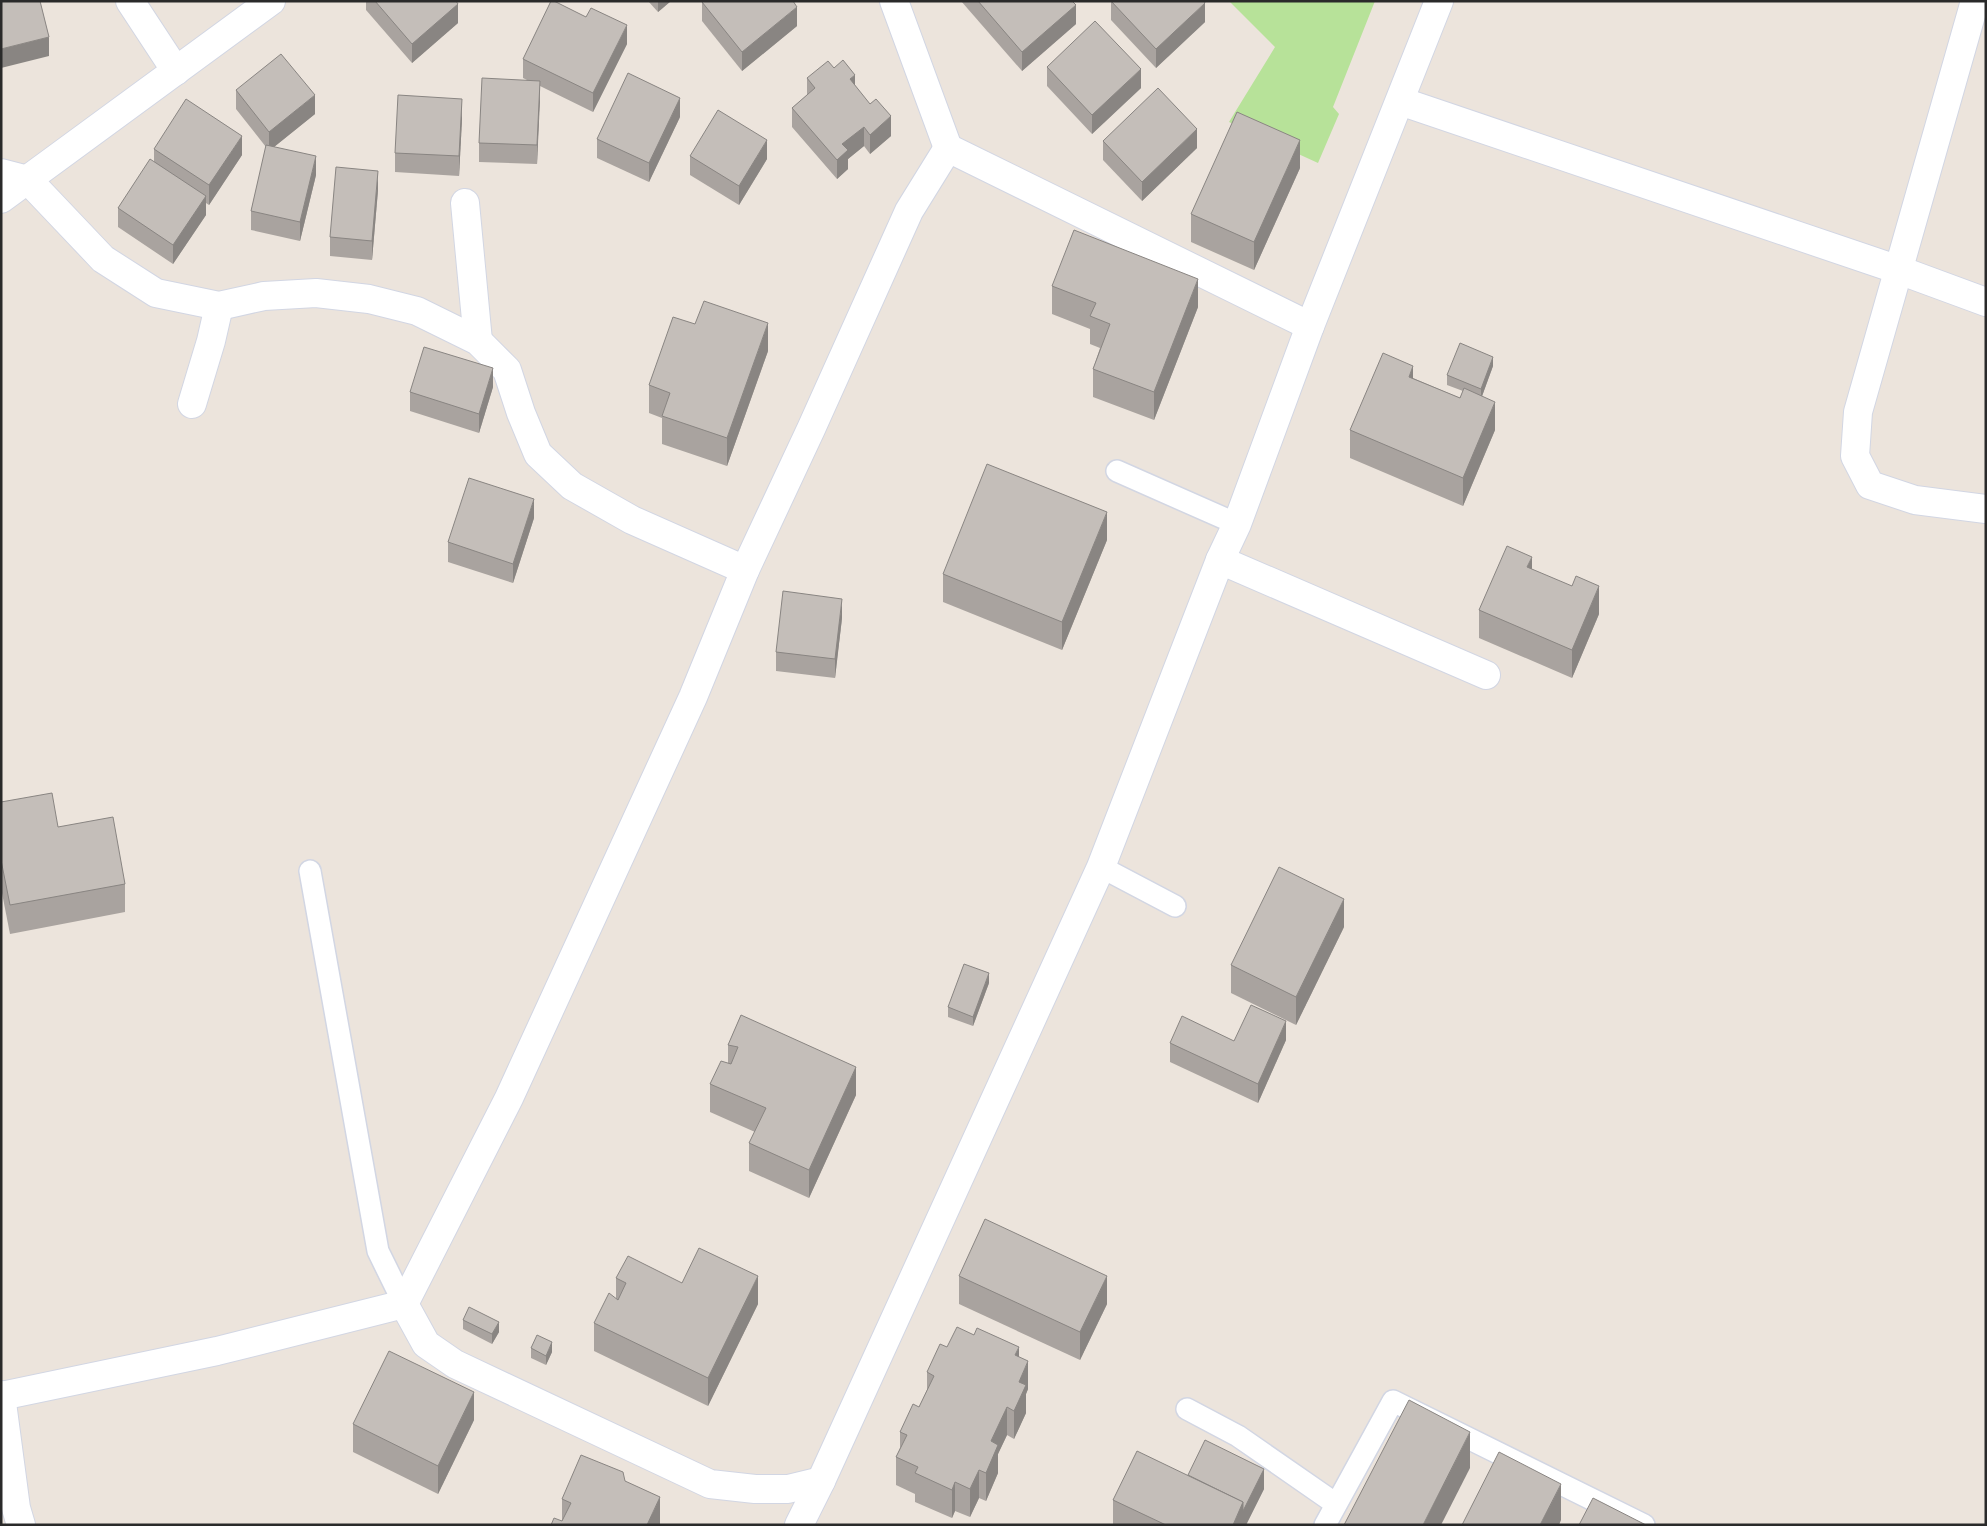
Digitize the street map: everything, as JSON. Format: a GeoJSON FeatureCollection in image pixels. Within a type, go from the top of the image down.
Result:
{"type":"FeatureCollection","features":[{"type":"Feature","properties":{"kind":"street"},"geometry":{"type":"LineString","coordinates":[[130,1],[176,71]]}},
{"type":"Feature","properties":{"kind":"street"},"geometry":{"type":"LineString","coordinates":[[1,199],[271,1]]}},
{"type":"Feature","properties":{"kind":"street"},"geometry":{"type":"LineString","coordinates":[[894,1],[948,148],[1310,326]]}},
{"type":"Feature","properties":{"kind":"street"},"geometry":{"type":"LineString","coordinates":[[800,1525],[1101,868],[1220,560],[1236,524],[1310,326],[1439,1]]}},
{"type":"Feature","properties":{"kind":"street"},"geometry":{"type":"LineString","coordinates":[[1975,1],[1858,412],[1855,456],[1870,485],[1914,500],[1986,509]]}},
{"type":"Feature","properties":{"kind":"street"},"geometry":{"type":"LineString","coordinates":[[1400,101],[1899,270],[1986,302]]}},
{"type":"Feature","properties":{"kind":"street"},"geometry":{"type":"LineString","coordinates":[[21,1525],[16,1508],[1,1396],[217,1351],[404,1304],[513,1089],[693,697],[745,570],[812,429],[909,211],[948,148]]}},
{"type":"Feature","properties":{"kind":"street"},"geometry":{"type":"LineString","coordinates":[[1,173],[28,180],[103,259],[156,293],[218,306],[264,296],[316,293],[369,299],[417,311],[478,341],[507,370],[521,413],[538,454],[572,486],[632,520],[745,570]]}},
{"type":"Feature","properties":{"kind":"street"},"geometry":{"type":"LineString","coordinates":[[465,203],[478,341]]}},
{"type":"Feature","properties":{"kind":"street"},"geometry":{"type":"LineString","coordinates":[[192,404],[211,342],[218,306]]}},
{"type":"Feature","properties":{"kind":"street"},"geometry":{"type":"LineString","coordinates":[[1220,560],[1486,675]]}},
{"type":"Feature","properties":{"kind":"street"},"geometry":{"type":"LineString","coordinates":[[404,1304],[426,1344],[455,1364],[710,1484],[755,1489],[788,1489],[821,1481]]}},
{"type":"Feature","properties":{"kind":"lane"},"geometry":{"type":"LineString","coordinates":[[1117,471],[1236,524]]}},
{"type":"Feature","properties":{"kind":"lane"},"geometry":{"type":"LineString","coordinates":[[1101,868],[1175,906]]}},
{"type":"Feature","properties":{"kind":"lane"},"geometry":{"type":"LineString","coordinates":[[310,871],[378,1250],[404,1304]]}},
{"type":"Feature","properties":{"kind":"lane"},"geometry":{"type":"LineString","coordinates":[[1325,1525],[1393,1401],[1644,1525]]}},
{"type":"Feature","properties":{"kind":"lane"},"geometry":{"type":"LineString","coordinates":[[1187,1409],[1238,1436],[1336,1504]]}},
{"type":"Feature","properties":{"kind":"green space"},"geometry":{"type":"Polygon","coordinates":[[[1229,1],[1375,1],[1333,107],[1339,114],[1318,163],[1229,122],[1275,47],[1229,1]]]}},
{"type":"Feature","properties":{"kind":"building"},"geometry":{"type":"Polygon","coordinates":[[[1,1],[40,1],[49,37],[1,49],[1,1]]]}},
{"type":"Feature","properties":{"kind":"building"},"geometry":{"type":"Polygon","coordinates":[[[375,1],[456,1],[458,4],[412,44],[375,1]]]}},
{"type":"Feature","properties":{"kind":"building"},"geometry":{"type":"Polygon","coordinates":[[[551,1],[586,17],[591,8],[627,25],[593,93],[523,59],[551,1]]]}},
{"type":"Feature","properties":{"kind":"building"},"geometry":{"type":"Polygon","coordinates":[[[702,1],[793,1],[797,7],[742,52],[702,1]]]}},
{"type":"Feature","properties":{"kind":"building"},"geometry":{"type":"Polygon","coordinates":[[[978,1],[1072,1],[1076,5],[1022,52],[978,1]]]}},
{"type":"Feature","properties":{"kind":"building"},"geometry":{"type":"Polygon","coordinates":[[[1111,1],[1204,1],[1205,3],[1156,49],[1111,1]]]}},
{"type":"Feature","properties":{"kind":"building"},"geometry":{"type":"Polygon","coordinates":[[[1095,21],[1141,69],[1092,115],[1047,67],[1095,21]]]}},
{"type":"Feature","properties":{"kind":"building"},"geometry":{"type":"Polygon","coordinates":[[[281,54],[315,95],[269,132],[236,90],[281,54]]]}},
{"type":"Feature","properties":{"kind":"building"},"geometry":{"type":"Polygon","coordinates":[[[843,60],[855,75],[850,79],[870,104],[876,99],[891,116],[870,135],[864,127],[842,144],[848,150],[837,160],[792,108],[815,88],[807,78],[828,61],[834,68],[843,60]]]}},
{"type":"Feature","properties":{"kind":"building"},"geometry":{"type":"Polygon","coordinates":[[[628,73],[680,98],[649,163],[597,139],[628,73]]]}},
{"type":"Feature","properties":{"kind":"building"},"geometry":{"type":"Polygon","coordinates":[[[482,78],[540,81],[537,145],[479,143],[482,78]]]}},
{"type":"Feature","properties":{"kind":"building"},"geometry":{"type":"Polygon","coordinates":[[[1158,88],[1197,129],[1142,182],[1103,141],[1158,88]]]}},
{"type":"Feature","properties":{"kind":"building"},"geometry":{"type":"Polygon","coordinates":[[[398,95],[462,99],[459,156],[395,153],[398,95]]]}},
{"type":"Feature","properties":{"kind":"building"},"geometry":{"type":"Polygon","coordinates":[[[186,99],[242,136],[209,185],[154,149],[186,99]]]}},
{"type":"Feature","properties":{"kind":"building"},"geometry":{"type":"Polygon","coordinates":[[[718,110],[767,140],[739,186],[690,156],[718,110]]]}},
{"type":"Feature","properties":{"kind":"building"},"geometry":{"type":"Polygon","coordinates":[[[1237,112],[1300,140],[1254,242],[1191,214],[1237,112]]]}},
{"type":"Feature","properties":{"kind":"building"},"geometry":{"type":"Polygon","coordinates":[[[266,145],[316,156],[300,222],[251,211],[266,145]]]}},
{"type":"Feature","properties":{"kind":"building"},"geometry":{"type":"Polygon","coordinates":[[[150,159],[206,196],[173,245],[118,208],[150,159]]]}},
{"type":"Feature","properties":{"kind":"building"},"geometry":{"type":"Polygon","coordinates":[[[336,167],[378,171],[372,241],[330,237],[336,167]]]}},
{"type":"Feature","properties":{"kind":"building"},"geometry":{"type":"Polygon","coordinates":[[[1074,230],[1198,279],[1154,392],[1093,369],[1110,324],[1090,316],[1096,303],[1052,286],[1074,230]]]}},
{"type":"Feature","properties":{"kind":"building"},"geometry":{"type":"Polygon","coordinates":[[[704,301],[768,323],[727,438],[662,416],[670,393],[649,385],[673,317],[695,324],[704,301]]]}},
{"type":"Feature","properties":{"kind":"building"},"geometry":{"type":"Polygon","coordinates":[[[1460,343],[1493,357],[1481,389],[1447,375],[1460,343]]]}},
{"type":"Feature","properties":{"kind":"building"},"geometry":{"type":"Polygon","coordinates":[[[424,347],[493,368],[479,414],[410,392],[424,347]]]}},
{"type":"Feature","properties":{"kind":"building"},"geometry":{"type":"Polygon","coordinates":[[[1383,353],[1413,366],[1409,377],[1460,398],[1464,388],[1495,402],[1463,478],[1350,430],[1383,353]]]}},
{"type":"Feature","properties":{"kind":"building"},"geometry":{"type":"Polygon","coordinates":[[[987,464],[1107,512],[1062,622],[943,574],[987,464]]]}},
{"type":"Feature","properties":{"kind":"building"},"geometry":{"type":"Polygon","coordinates":[[[469,478],[534,499],[513,564],[448,542],[469,478]]]}},
{"type":"Feature","properties":{"kind":"building"},"geometry":{"type":"Polygon","coordinates":[[[1507,546],[1532,557],[1527,567],[1572,586],[1576,576],[1599,586],[1572,650],[1479,610],[1507,546]]]}},
{"type":"Feature","properties":{"kind":"building"},"geometry":{"type":"Polygon","coordinates":[[[783,591],[842,599],[835,659],[776,652],[783,591]]]}},
{"type":"Feature","properties":{"kind":"building"},"geometry":{"type":"Polygon","coordinates":[[[52,793],[58,827],[113,817],[125,884],[10,905],[1,860],[1,802],[52,793]]]}},
{"type":"Feature","properties":{"kind":"building"},"geometry":{"type":"Polygon","coordinates":[[[1279,867],[1344,899],[1296,997],[1231,965],[1279,867]]]}},
{"type":"Feature","properties":{"kind":"building"},"geometry":{"type":"Polygon","coordinates":[[[964,964],[989,973],[973,1017],[948,1007],[964,964]]]}},
{"type":"Feature","properties":{"kind":"building"},"geometry":{"type":"Polygon","coordinates":[[[1251,1005],[1286,1021],[1258,1084],[1170,1043],[1182,1016],[1234,1041],[1251,1005]]]}},
{"type":"Feature","properties":{"kind":"building"},"geometry":{"type":"Polygon","coordinates":[[[741,1015],[856,1067],[809,1170],[749,1143],[766,1108],[710,1084],[721,1061],[731,1064],[738,1047],[728,1045],[741,1015]]]}},
{"type":"Feature","properties":{"kind":"building"},"geometry":{"type":"Polygon","coordinates":[[[985,1219],[1107,1276],[1080,1332],[959,1276],[985,1219]]]}},
{"type":"Feature","properties":{"kind":"building"},"geometry":{"type":"Polygon","coordinates":[[[699,1248],[758,1276],[708,1378],[594,1323],[609,1293],[618,1300],[626,1283],[616,1278],[628,1256],[682,1283],[699,1248]]]}},
{"type":"Feature","properties":{"kind":"building"},"geometry":{"type":"Polygon","coordinates":[[[469,1307],[499,1322],[492,1334],[463,1320],[469,1307]]]}},
{"type":"Feature","properties":{"kind":"building"},"geometry":{"type":"Polygon","coordinates":[[[957,1327],[974,1335],[977,1328],[1019,1347],[1015,1355],[1028,1361],[1019,1382],[1026,1385],[1014,1411],[1007,1407],[991,1441],[998,1445],[986,1473],[979,1470],[970,1489],[955,1482],[952,1490],[915,1473],[918,1467],[896,1457],[907,1435],[900,1432],[913,1404],[919,1407],[934,1376],[927,1372],[940,1344],[947,1347],[957,1327]]]}},
{"type":"Feature","properties":{"kind":"building"},"geometry":{"type":"Polygon","coordinates":[[[537,1335],[552,1342],[546,1356],[531,1348],[537,1335]]]}},
{"type":"Feature","properties":{"kind":"building"},"geometry":{"type":"Polygon","coordinates":[[[389,1351],[474,1392],[438,1466],[353,1424],[389,1351]]]}},
{"type":"Feature","properties":{"kind":"building"},"geometry":{"type":"Polygon","coordinates":[[[1409,1400],[1470,1432],[1423,1525],[1344,1525],[1409,1400]]]}},
{"type":"Feature","properties":{"kind":"building"},"geometry":{"type":"Polygon","coordinates":[[[1205,1440],[1264,1469],[1243,1511],[1243,1502],[1188,1475],[1205,1440]]]}},
{"type":"Feature","properties":{"kind":"building"},"geometry":{"type":"Polygon","coordinates":[[[1137,1451],[1243,1502],[1233,1525],[1166,1525],[1113,1500],[1137,1451]]]}},
{"type":"Feature","properties":{"kind":"building"},"geometry":{"type":"Polygon","coordinates":[[[1499,1452],[1561,1484],[1540,1525],[1462,1525],[1499,1452]]]}},
{"type":"Feature","properties":{"kind":"building"},"geometry":{"type":"Polygon","coordinates":[[[581,1455],[623,1472],[625,1481],[660,1497],[647,1525],[551,1525],[554,1518],[562,1521],[571,1503],[562,1499],[581,1455]]]}},
{"type":"Feature","properties":{"kind":"building"},"geometry":{"type":"Polygon","coordinates":[[[1593,1498],[1646,1525],[1579,1525],[1593,1498]]]}}]}
